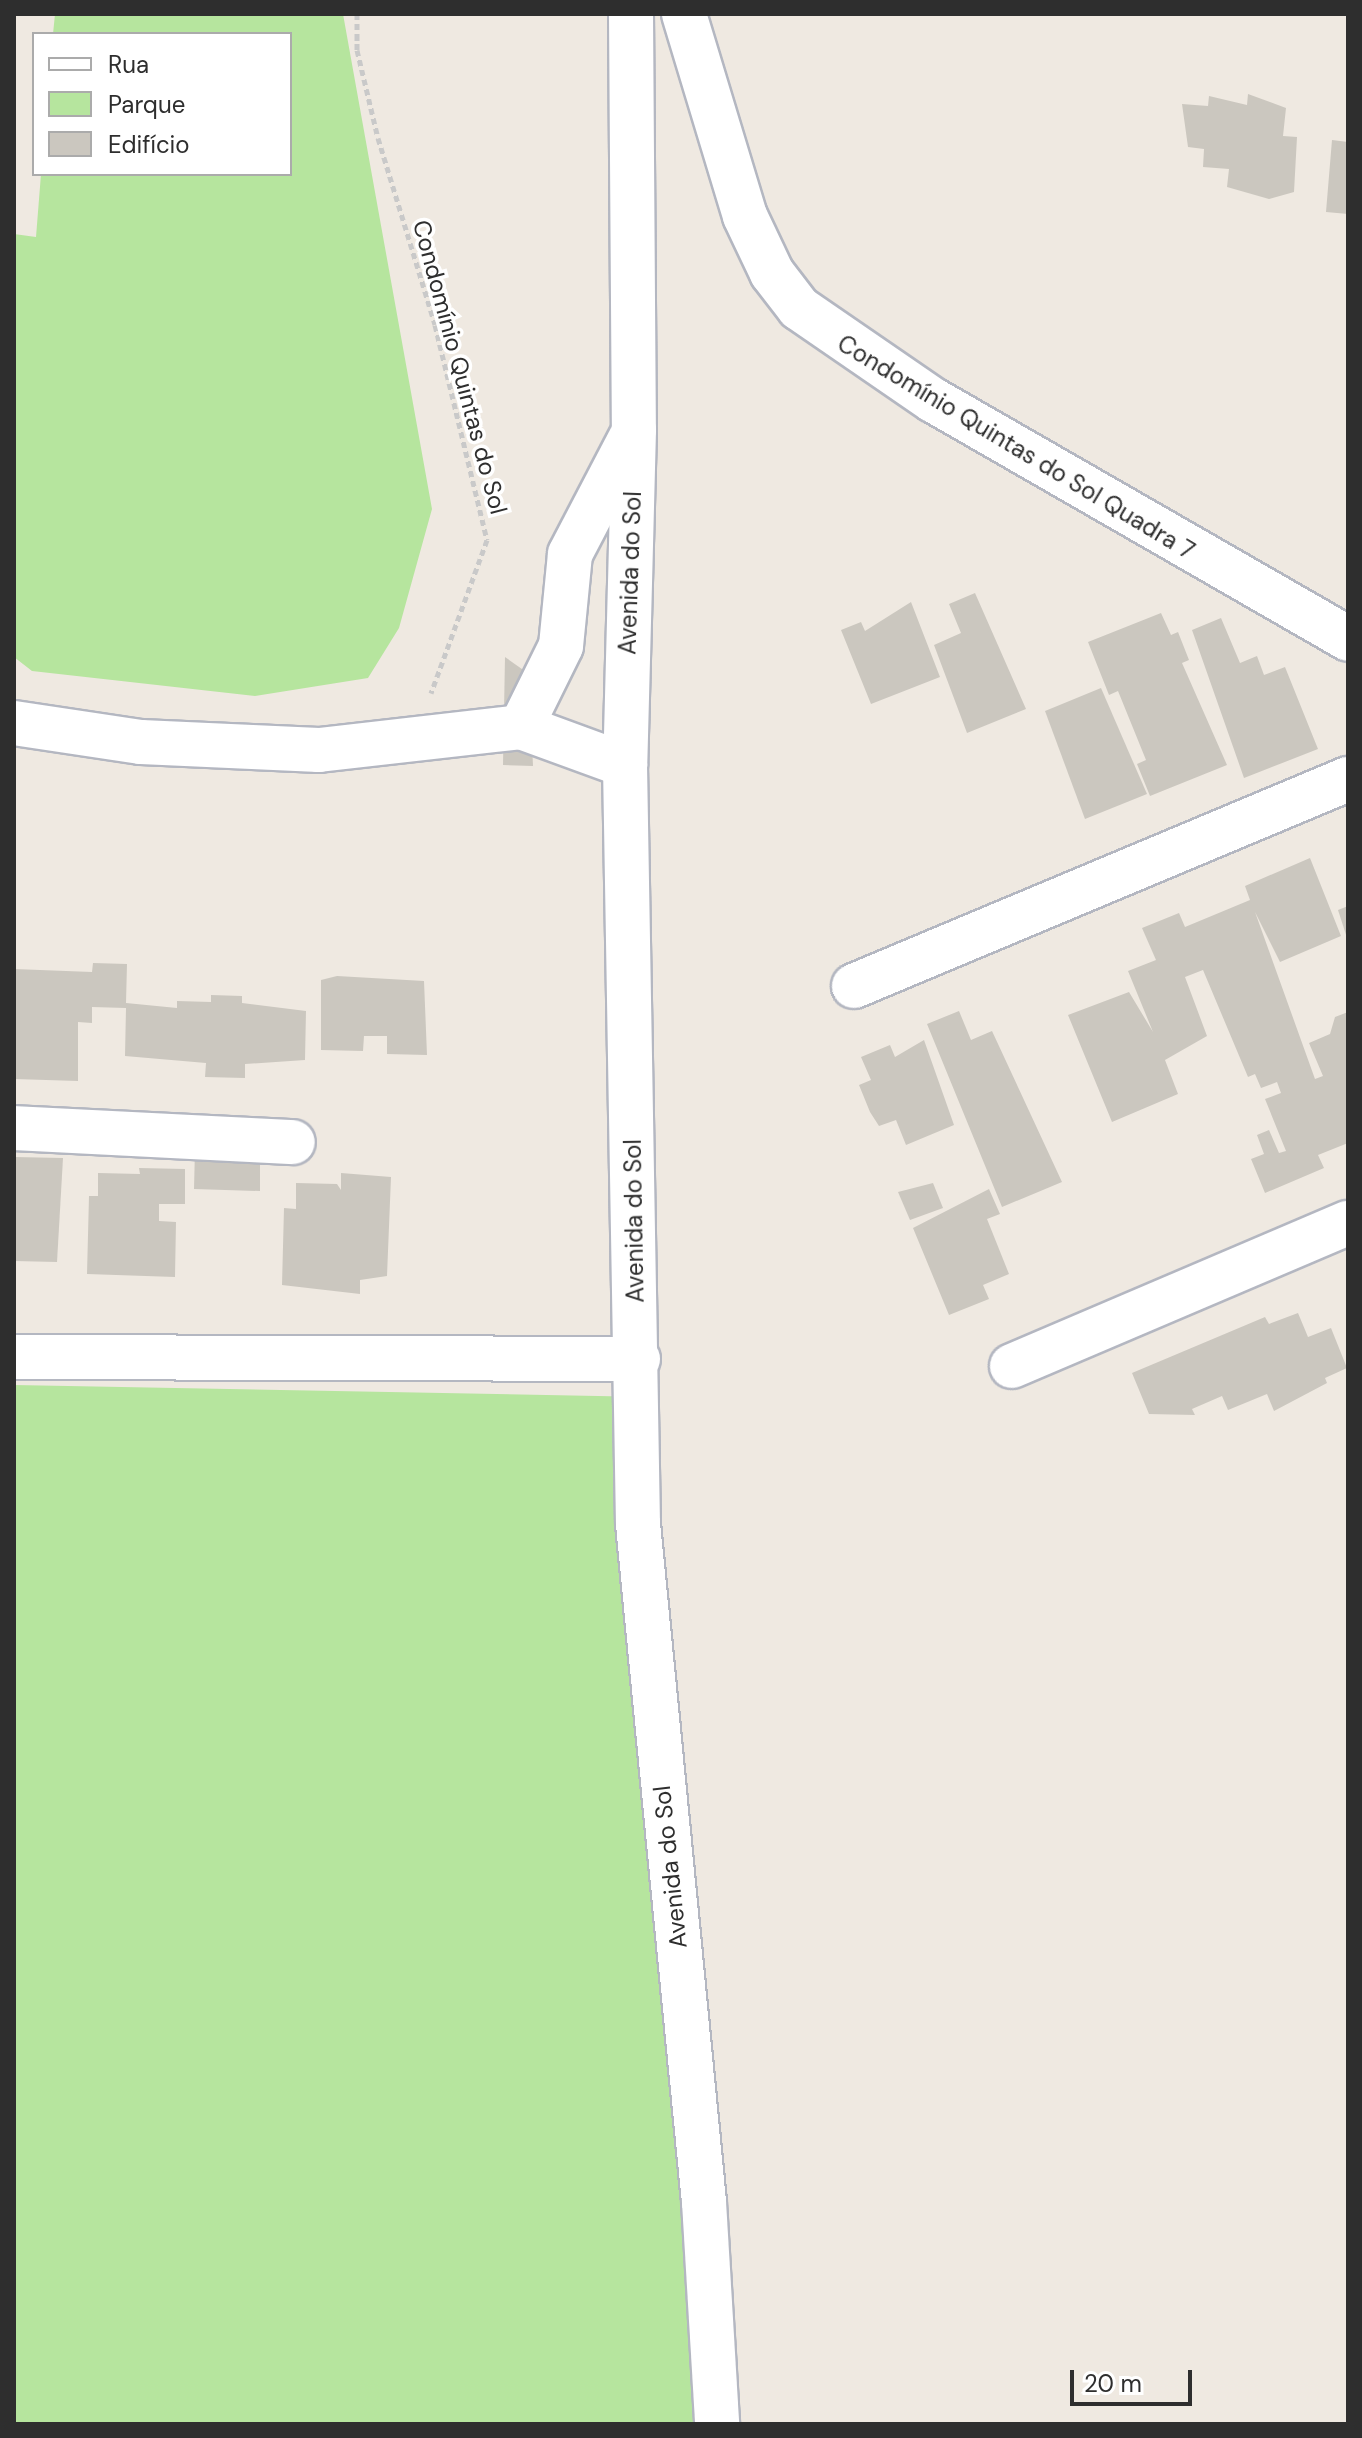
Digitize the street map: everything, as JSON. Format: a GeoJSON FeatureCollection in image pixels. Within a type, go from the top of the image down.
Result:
{"type":"FeatureCollection","features":[{"type":"Feature","properties":{"kind":"street","name":"Avenida do Sol"},"geometry":{"type":"LineString","coordinates":[[631,14],[634,430],[625,765],[638,1359],[638,1524],[704,2202],[717,2424]]}},
{"type":"Feature","properties":{"kind":"street","name":"Condomínio Quintas do Sol Quadra 7"},"geometry":{"type":"LineString","coordinates":[[684,14],[745,216],[772,273],[799,308],[933,400],[1348,639]]}},
{"type":"Feature","properties":{"kind":"street"},"geometry":{"type":"LineString","coordinates":[[521,727],[561,646],[570,554],[634,430]]}},
{"type":"Feature","properties":{"kind":"street"},"geometry":{"type":"LineString","coordinates":[[14,723],[141,742],[319,750],[521,727],[625,765]]}},
{"type":"Feature","properties":{"kind":"street"},"geometry":{"type":"LineString","coordinates":[[854,986],[1348,779]]}},
{"type":"Feature","properties":{"kind":"street"},"geometry":{"type":"LineString","coordinates":[[14,1128],[293,1142]]}},
{"type":"Feature","properties":{"kind":"street"},"geometry":{"type":"LineString","coordinates":[[1012,1366],[1348,1223]]}},
{"type":"Feature","properties":{"kind":"street"},"geometry":{"type":"LineString","coordinates":[[14,1357],[638,1359]]}},
{"type":"Feature","properties":{"kind":"path","name":"Condomínio Quintas do Sol"},"geometry":{"type":"LineString","coordinates":[[357,14],[357,50],[378,138],[435,325],[487,540],[441,681],[423,703]]}},
{"type":"Feature","properties":{"kind":"green space"},"geometry":{"type":"Polygon","coordinates":[[[55,14],[343,14],[432,509],[399,628],[368,678],[255,696],[32,671],[14,657],[14,234],[36,237],[41,176],[292,176],[292,32],[53,32],[55,14]]]}},
{"type":"Feature","properties":{"kind":"green space"},"geometry":{"type":"Polygon","coordinates":[[[14,1385],[649,1397],[699,2424],[14,2424],[14,1385]]]}},
{"type":"Feature","properties":{"kind":"building"},"geometry":{"type":"Polygon","coordinates":[[[1248,94],[1286,108],[1283,136],[1297,137],[1294,192],[1269,199],[1227,187],[1229,169],[1203,167],[1204,149],[1188,147],[1182,104],[1208,106],[1209,96],[1247,105],[1248,94]]]}},
{"type":"Feature","properties":{"kind":"building"},"geometry":{"type":"Polygon","coordinates":[[[1332,140],[1348,142],[1348,214],[1326,212],[1332,140]]]}},
{"type":"Feature","properties":{"kind":"building"},"geometry":{"type":"Polygon","coordinates":[[[975,593],[1026,709],[967,733],[934,645],[961,633],[949,604],[975,593]]]}},
{"type":"Feature","properties":{"kind":"building"},"geometry":{"type":"Polygon","coordinates":[[[911,602],[940,677],[871,704],[841,630],[861,622],[865,631],[911,602]]]}},
{"type":"Feature","properties":{"kind":"building"},"geometry":{"type":"Polygon","coordinates":[[[1161,613],[1171,635],[1178,632],[1189,660],[1182,663],[1227,765],[1150,796],[1137,764],[1146,760],[1118,691],[1109,695],[1088,642],[1161,613]]]}},
{"type":"Feature","properties":{"kind":"building"},"geometry":{"type":"Polygon","coordinates":[[[1221,618],[1240,663],[1257,656],[1264,675],[1285,667],[1318,749],[1244,778],[1192,630],[1221,618]]]}},
{"type":"Feature","properties":{"kind":"building"},"geometry":{"type":"Polygon","coordinates":[[[505,657],[529,674],[533,766],[503,765],[505,657]]]}},
{"type":"Feature","properties":{"kind":"building"},"geometry":{"type":"Polygon","coordinates":[[[1101,688],[1147,794],[1085,819],[1045,711],[1101,688]]]}},
{"type":"Feature","properties":{"kind":"building"},"geometry":{"type":"Polygon","coordinates":[[[1310,858],[1341,936],[1280,962],[1255,912],[1315,1079],[1323,1076],[1309,1043],[1330,1034],[1335,1017],[1348,1012],[1348,1143],[1318,1155],[1324,1168],[1265,1193],[1251,1159],[1264,1154],[1257,1135],[1269,1130],[1279,1153],[1286,1151],[1265,1099],[1281,1093],[1277,1082],[1261,1088],[1255,1074],[1248,1077],[1203,970],[1185,977],[1207,1036],[1165,1060],[1178,1094],[1112,1122],[1068,1015],[1129,992],[1153,1032],[1128,971],[1156,960],[1142,928],[1179,913],[1185,927],[1250,900],[1245,886],[1310,858]]]}},
{"type":"Feature","properties":{"kind":"building"},"geometry":{"type":"Polygon","coordinates":[[[1348,906],[1348,941],[1338,910],[1348,906]]]}},
{"type":"Feature","properties":{"kind":"building"},"geometry":{"type":"Polygon","coordinates":[[[93,963],[127,964],[126,1003],[177,1008],[177,1001],[211,1002],[211,995],[242,996],[242,1003],[306,1011],[305,1060],[245,1064],[245,1078],[205,1077],[206,1063],[125,1056],[126,1008],[92,1007],[92,1023],[78,1022],[78,1081],[14,1079],[14,969],[92,972],[93,963]]]}},
{"type":"Feature","properties":{"kind":"building"},"geometry":{"type":"Polygon","coordinates":[[[337,976],[424,981],[427,1055],[387,1054],[387,1036],[364,1036],[363,1051],[321,1050],[321,980],[337,976]]]}},
{"type":"Feature","properties":{"kind":"building"},"geometry":{"type":"Polygon","coordinates":[[[959,1011],[971,1040],[992,1031],[1062,1182],[1002,1207],[927,1024],[959,1011]]]}},
{"type":"Feature","properties":{"kind":"building"},"geometry":{"type":"Polygon","coordinates":[[[924,1040],[954,1125],[906,1145],[896,1120],[879,1126],[870,1112],[859,1085],[871,1080],[861,1057],[890,1045],[895,1057],[924,1040]]]}},
{"type":"Feature","properties":{"kind":"building"},"geometry":{"type":"Polygon","coordinates":[[[195,1149],[260,1151],[260,1191],[194,1189],[195,1149]]]}},
{"type":"Feature","properties":{"kind":"building"},"geometry":{"type":"Polygon","coordinates":[[[14,1157],[63,1158],[57,1262],[14,1261],[14,1157]]]}},
{"type":"Feature","properties":{"kind":"building"},"geometry":{"type":"Polygon","coordinates":[[[139,1168],[185,1169],[185,1204],[159,1204],[159,1221],[176,1222],[175,1277],[87,1274],[89,1196],[98,1196],[98,1173],[140,1174],[139,1168]]]}},
{"type":"Feature","properties":{"kind":"building"},"geometry":{"type":"Polygon","coordinates":[[[341,1173],[391,1177],[387,1276],[360,1280],[360,1294],[282,1285],[284,1208],[296,1209],[296,1183],[337,1184],[341,1190],[341,1173]]]}},
{"type":"Feature","properties":{"kind":"building"},"geometry":{"type":"Polygon","coordinates":[[[933,1183],[943,1208],[910,1220],[898,1192],[933,1183]]]}},
{"type":"Feature","properties":{"kind":"building"},"geometry":{"type":"Polygon","coordinates":[[[989,1189],[1000,1214],[987,1219],[1009,1274],[983,1285],[989,1299],[949,1315],[913,1228],[989,1189]]]}},
{"type":"Feature","properties":{"kind":"building"},"geometry":{"type":"Polygon","coordinates":[[[1298,1313],[1308,1337],[1331,1328],[1347,1368],[1325,1378],[1327,1383],[1274,1411],[1267,1394],[1228,1410],[1222,1396],[1192,1409],[1195,1415],[1149,1414],[1132,1373],[1265,1317],[1269,1324],[1298,1313]]]}}]}
